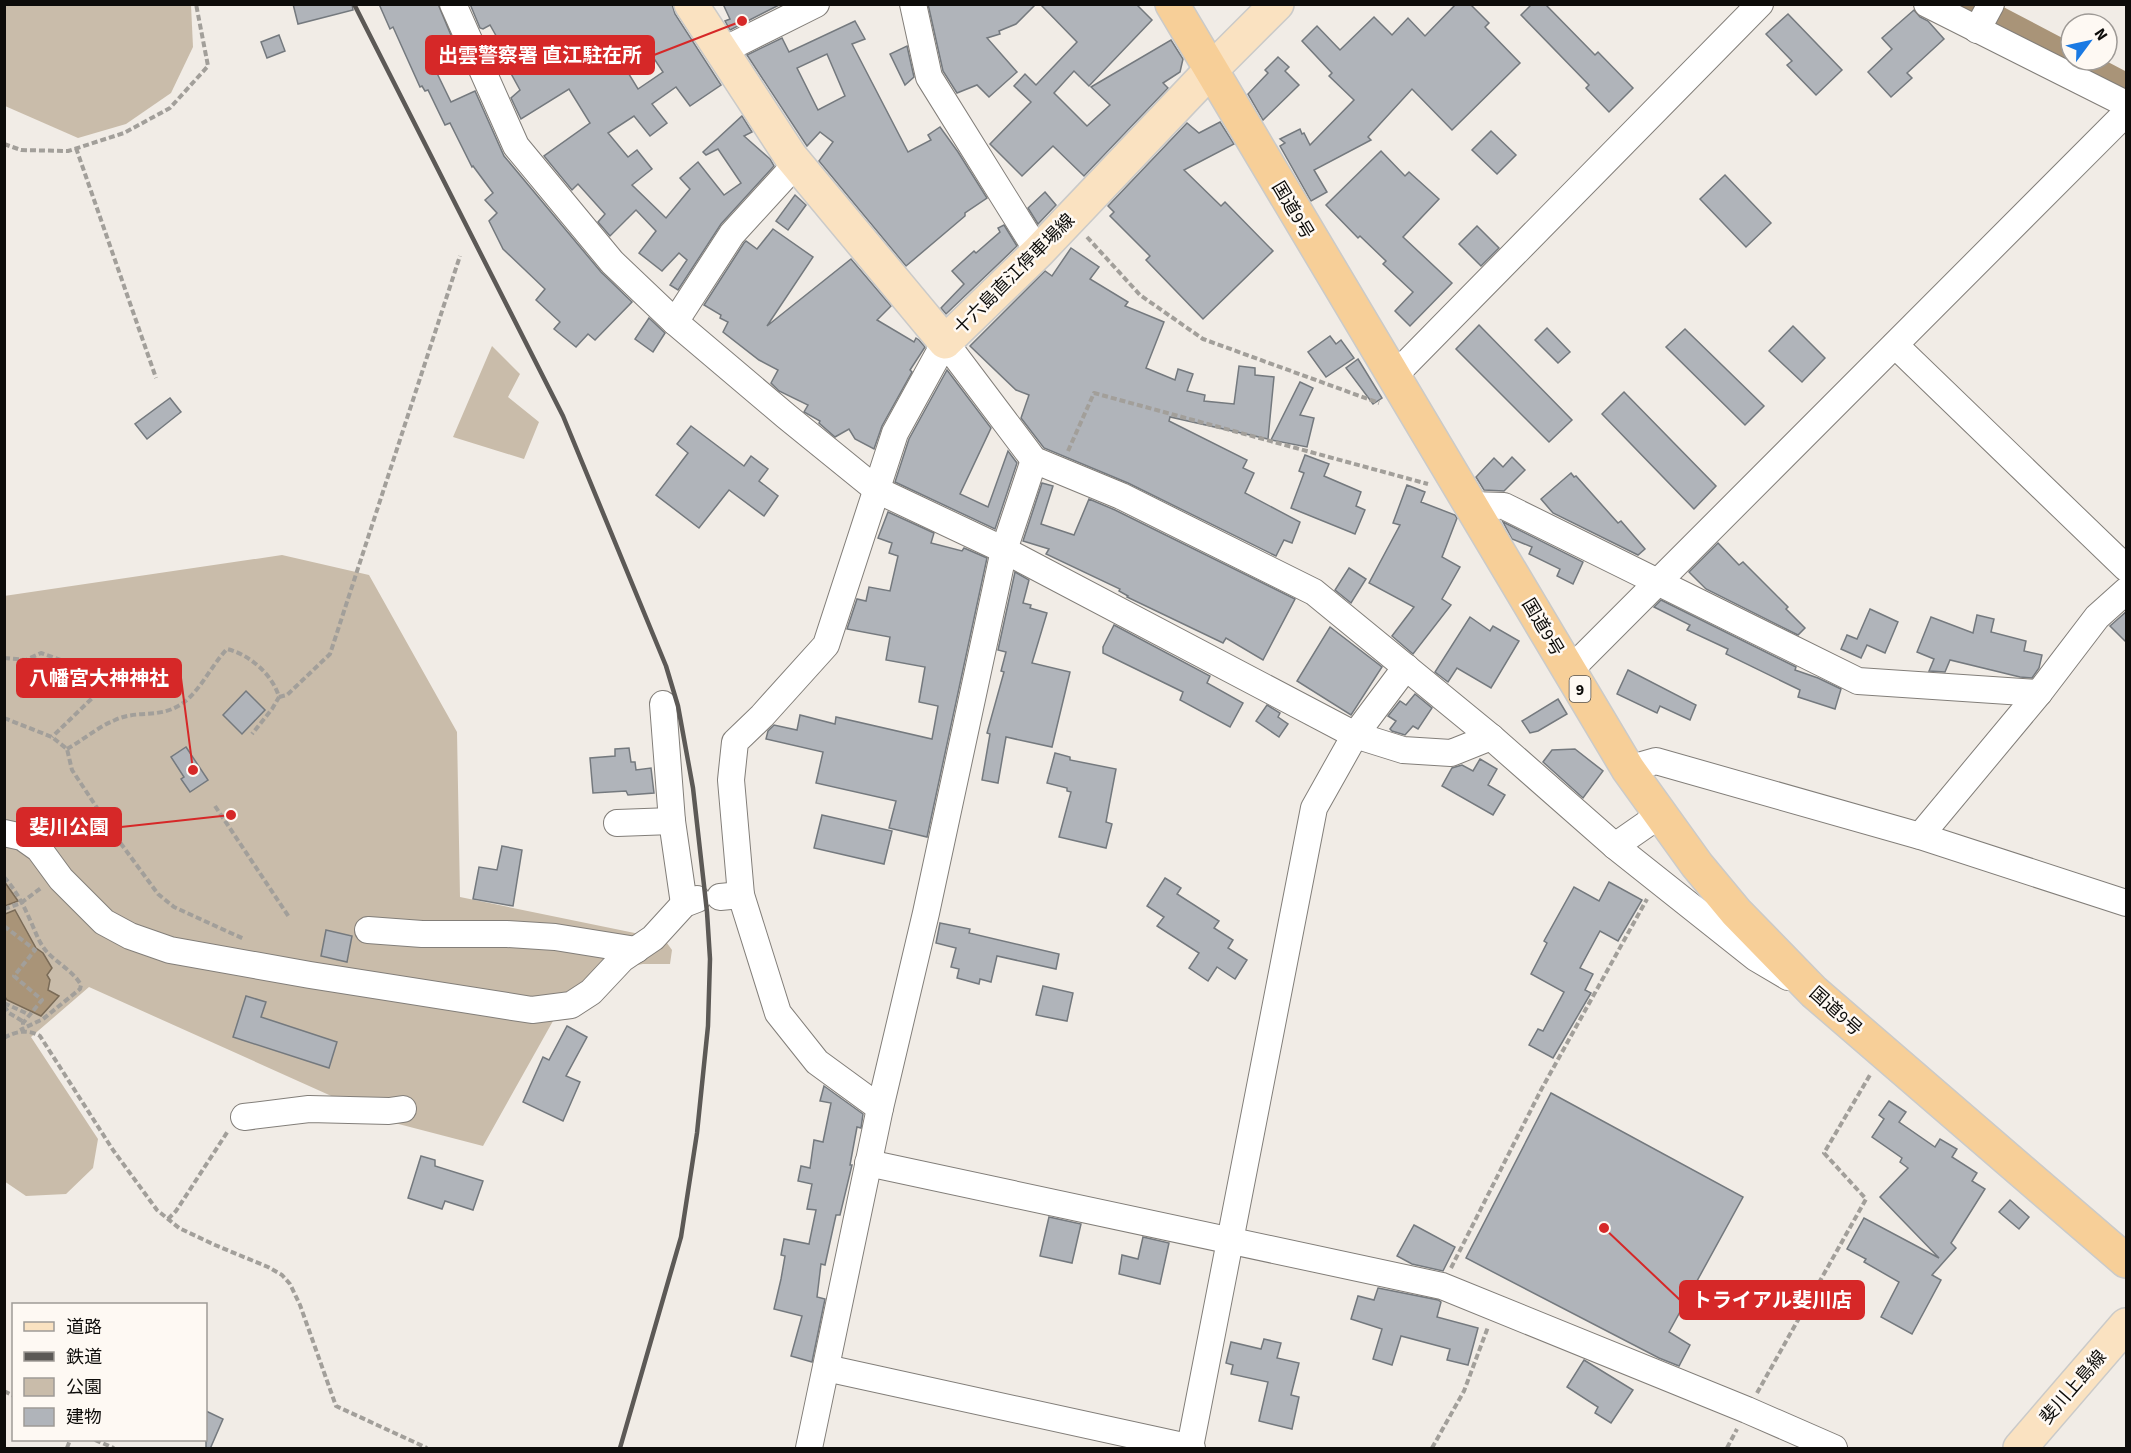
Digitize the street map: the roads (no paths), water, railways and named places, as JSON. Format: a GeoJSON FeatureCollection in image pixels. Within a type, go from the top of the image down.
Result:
{"type":"FeatureCollection","features":[{"type":"Feature","properties":{"kind":"highway","name":"国道9号"},"geometry":{"type":"LineString","coordinates":[[1172,4],[1628,769],[1697,865],[1736,912],[1814,992],[2127,1261]]}},
{"type":"Feature","properties":{"kind":"main road","name":"十六島直江停車場線"},"geometry":{"type":"LineString","coordinates":[[692,4],[796,164],[945,342],[1038,252],[1277,4]]}},
{"type":"Feature","properties":{"kind":"main road","name":"斐川上島線"},"geometry":{"type":"LineString","coordinates":[[2020,1449],[2127,1325]]}},
{"type":"Feature","properties":{"kind":"street"},"geometry":{"type":"LineString","coordinates":[[453,4],[516,146],[612,262],[675,322],[878,490],[1004,550],[1355,735],[1403,750],[1451,753],[1491,736]]}},
{"type":"Feature","properties":{"kind":"street"},"geometry":{"type":"LineString","coordinates":[[722,51],[816,4]]}},
{"type":"Feature","properties":{"kind":"street"},"geometry":{"type":"LineString","coordinates":[[914,4],[929,77],[1038,252]]}},
{"type":"Feature","properties":{"kind":"street"},"geometry":{"type":"LineString","coordinates":[[1393,377],[1760,4]]}},
{"type":"Feature","properties":{"kind":"street"},"geometry":{"type":"LineString","coordinates":[[1927,4],[2127,104]]}},
{"type":"Feature","properties":{"kind":"street"},"geometry":{"type":"LineString","coordinates":[[1977,30],[1991,4]]}},
{"type":"Feature","properties":{"kind":"street"},"geometry":{"type":"LineString","coordinates":[[1569,671],[1659,584],[2127,113]]}},
{"type":"Feature","properties":{"kind":"street"},"geometry":{"type":"LineString","coordinates":[[675,322],[732,234],[796,164]]}},
{"type":"Feature","properties":{"kind":"street"},"geometry":{"type":"LineString","coordinates":[[4,833],[22,837],[39,849],[61,879],[104,922],[130,936],[170,950],[532,1010],[571,1005],[591,992],[622,959],[710,899],[731,780],[735,742],[762,716],[826,645],[896,433],[945,342],[1034,460],[1120,496],[1314,592],[1491,736],[1615,846],[1657,880],[1756,958],[1814,992]]}},
{"type":"Feature","properties":{"kind":"street"},"geometry":{"type":"LineString","coordinates":[[1895,345],[2127,568]]}},
{"type":"Feature","properties":{"kind":"street"},"geometry":{"type":"LineString","coordinates":[[809,1449],[868,1163],[926,913],[1004,550],[1034,460]]}},
{"type":"Feature","properties":{"kind":"street"},"geometry":{"type":"LineString","coordinates":[[1467,499],[1504,506],[1858,681],[2038,693]]}},
{"type":"Feature","properties":{"kind":"street"},"geometry":{"type":"LineString","coordinates":[[1920,836],[2038,693],[2097,617],[2127,591]]}},
{"type":"Feature","properties":{"kind":"street"},"geometry":{"type":"LineString","coordinates":[[826,1368],[1191,1448],[1314,808],[1355,735],[1406,667]]}},
{"type":"Feature","properties":{"kind":"street"},"geometry":{"type":"LineString","coordinates":[[663,704],[672,821],[710,899],[778,1013],[817,1062],[880,1108]]}},
{"type":"Feature","properties":{"kind":"street"},"geometry":{"type":"LineString","coordinates":[[1628,769],[1656,761],[1920,836],[2127,903]]}},
{"type":"Feature","properties":{"kind":"street"},"geometry":{"type":"LineString","coordinates":[[1615,846],[1661,814]]}},
{"type":"Feature","properties":{"kind":"street"},"geometry":{"type":"LineString","coordinates":[[617,823],[672,821]]}},
{"type":"Feature","properties":{"kind":"street"},"geometry":{"type":"LineString","coordinates":[[368,930],[422,934],[507,934],[555,938],[636,950]]}},
{"type":"Feature","properties":{"kind":"street"},"geometry":{"type":"LineString","coordinates":[[244,1117],[309,1109],[389,1111],[403,1109]]}},
{"type":"Feature","properties":{"kind":"street"},"geometry":{"type":"LineString","coordinates":[[868,1163],[1442,1286],[1748,1410],[1834,1449]]}},
{"type":"Feature","properties":{"kind":"waterway"},"geometry":{"type":"LineString","coordinates":[[1961,4],[2121,88]]}},
{"type":"Feature","properties":{"kind":"railway"},"geometry":{"type":"LineString","coordinates":[[354,4],[563,416],[666,666],[678,706],[693,788],[707,912],[710,959],[708,1026],[697,1133],[681,1237],[620,1448]]}},
{"type":"Feature","properties":{"kind":"place","name":"出雲警察署 直江駐在所"},"geometry":{"type":"Point","coordinates":[742,21]}},
{"type":"Feature","properties":{"kind":"place","name":"八幡宮大神神社"},"geometry":{"type":"Point","coordinates":[193,770]}},
{"type":"Feature","properties":{"kind":"place","name":"斐川公園"},"geometry":{"type":"Point","coordinates":[231,815]}},
{"type":"Feature","properties":{"kind":"place","name":"トライアル斐川店"},"geometry":{"type":"Point","coordinates":[1604,1228]}}]}
